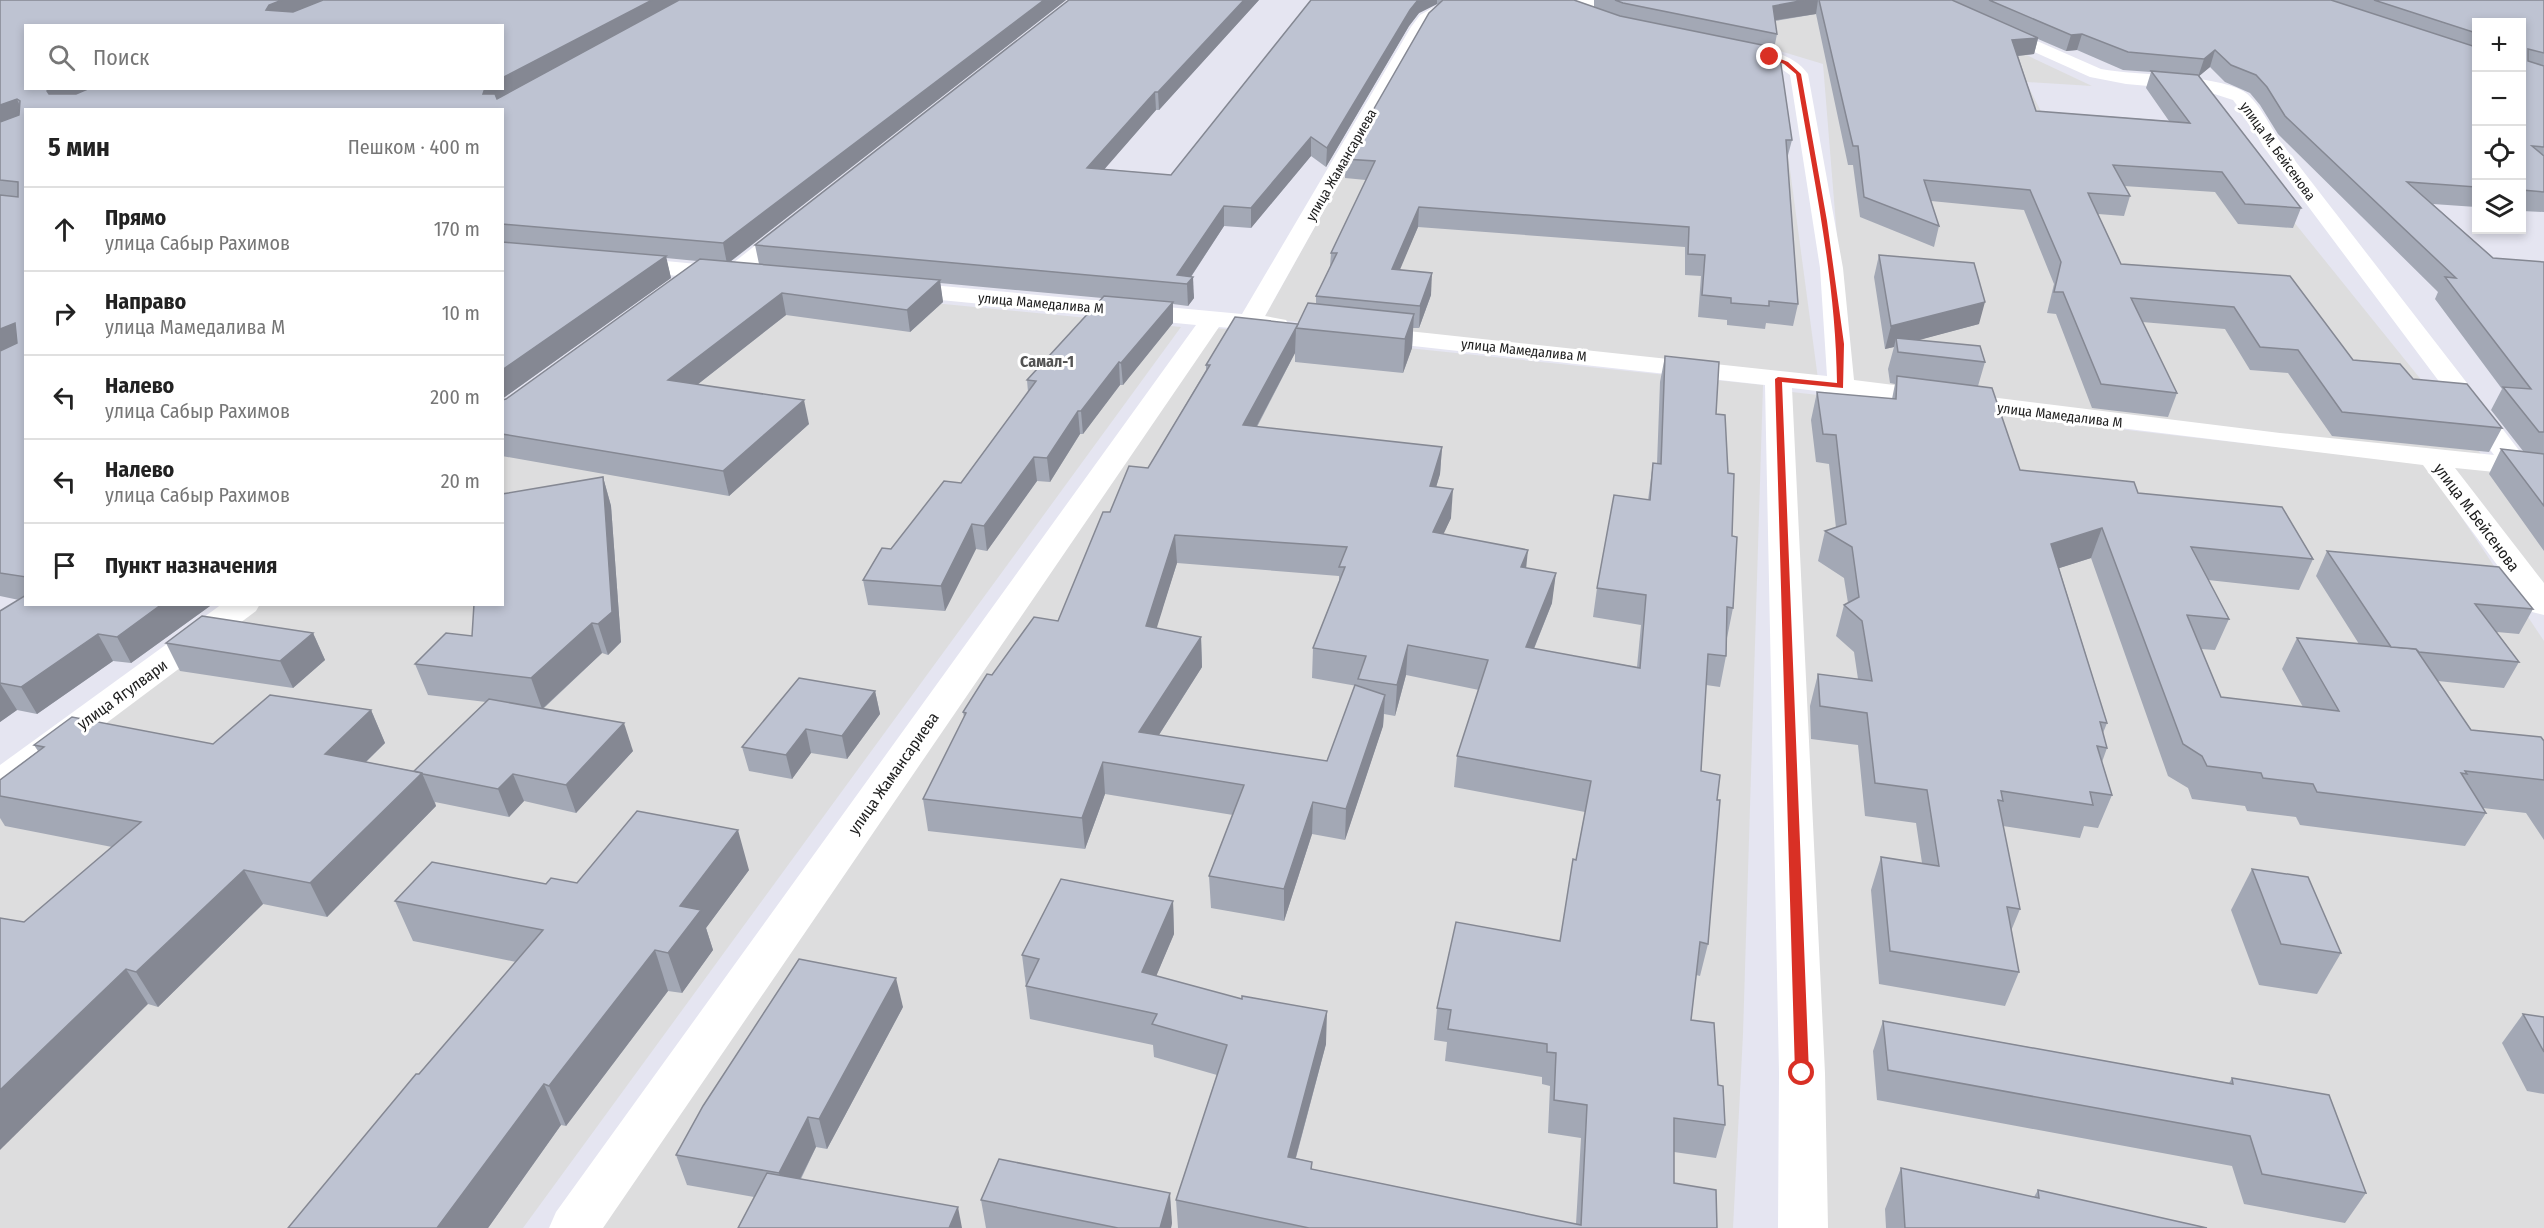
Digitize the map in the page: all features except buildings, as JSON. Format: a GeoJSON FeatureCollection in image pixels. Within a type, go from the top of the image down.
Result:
{"type":"FeatureCollection","features":[{"type":"Feature","properties":{"kind":"street"},"geometry":{"type":"LineString","coordinates":[[1560,1],[1676,0]]}},
{"type":"Feature","properties":{"kind":"street","name":"улица М. Бейсенова"},"geometry":{"type":"LineString","coordinates":[[1930,0],[2096,73],[2126,79],[2205,86],[2239,96],[2257,119],[2270,142],[2516,465]]}},
{"type":"Feature","properties":{"kind":"street"},"geometry":{"type":"LineString","coordinates":[[1560,1],[1598,20]]}},
{"type":"Feature","properties":{"kind":"street","name":"улица Жамансариева"},"geometry":{"type":"LineString","coordinates":[[1250,322],[1419,27],[1436,11]]}},
{"type":"Feature","properties":{"kind":"street"},"geometry":{"type":"LineString","coordinates":[[1715,45],[1770,57],[1786,63],[1798,74],[1824,221],[1840,344],[1840,386]]}},
{"type":"Feature","properties":{"kind":"street"},"geometry":{"type":"LineString","coordinates":[[733,274],[808,215]]}},
{"type":"Feature","properties":{"kind":"street"},"geometry":{"type":"LineString","coordinates":[[606,262],[768,277]]}},
{"type":"Feature","properties":{"kind":"street"},"geometry":{"type":"LineString","coordinates":[[670,291],[698,271]]}},
{"type":"Feature","properties":{"kind":"street","name":"улица Мамедалива М"},"geometry":{"type":"LineString","coordinates":[[873,287],[1296,327]]}},
{"type":"Feature","properties":{"kind":"street","name":"улица Жамансариева"},"geometry":{"type":"LineString","coordinates":[[574,1228],[1212,319]]}},
{"type":"Feature","properties":{"kind":"street","name":"улица Мамедалива М"},"geometry":{"type":"LineString","coordinates":[[1342,331],[1840,386],[2128,424],[2432,458],[2544,468]]}},
{"type":"Feature","properties":{"kind":"street"},"geometry":{"type":"LineString","coordinates":[[1778,379],[1802,1061],[1803,1228]]}},
{"type":"Feature","properties":{"kind":"street","name":"улица М.Бейсенова"},"geometry":{"type":"LineString","coordinates":[[2432,458],[2544,605]]}},
{"type":"Feature","properties":{"kind":"street","name":"улица Ягулвари"},"geometry":{"type":"LineString","coordinates":[[0,784],[241,606]]}},
{"type":"Feature","properties":{"kind":"shaded area"},"geometry":{"type":"Polygon","coordinates":[[[1761,0],[1910,0],[2092,86],[2026,82],[2049,127],[2227,139],[2485,459],[1849,386],[1823,64],[1780,51],[1613,22],[1579,5],[1761,0]]]}},
{"type":"Feature","properties":{"kind":"shaded area"},"geometry":{"type":"Polygon","coordinates":[[[1432,17],[1776,65],[1818,379],[1264,318],[1432,17]]]}},
{"type":"Feature","properties":{"kind":"shaded area"},"geometry":{"type":"Polygon","coordinates":[[[697,280],[1181,327],[523,1228],[0,1228],[0,793],[253,606],[504,606],[504,422],[697,280]]]}},
{"type":"Feature","properties":{"kind":"shaded area"},"geometry":{"type":"Polygon","coordinates":[[[1215,328],[1763,385],[1743,1034],[1733,1228],[596,1228],[1215,328]]]}},
{"type":"Feature","properties":{"kind":"shaded area"},"geometry":{"type":"Polygon","coordinates":[[[1783,391],[2426,464],[2544,641],[2544,1228],[1827,1228],[1783,391]]]}},
{"type":"Feature","properties":{"kind":"shaded area"},"geometry":{"type":"Polygon","coordinates":[[[2445,465],[2544,473],[2544,608],[2445,465]]]}},
{"type":"Feature","properties":{"kind":"district","name":"Самал-1"},"geometry":{"type":"Point","coordinates":[1047,361]}},
{"type":"Feature","properties":{"kind":"route"},"geometry":{"type":"LineString","coordinates":[[1770,57],[1786,63],[1798,74],[1824,221],[1840,344],[1840,386],[1778,379],[1802,1073]]}}]}
